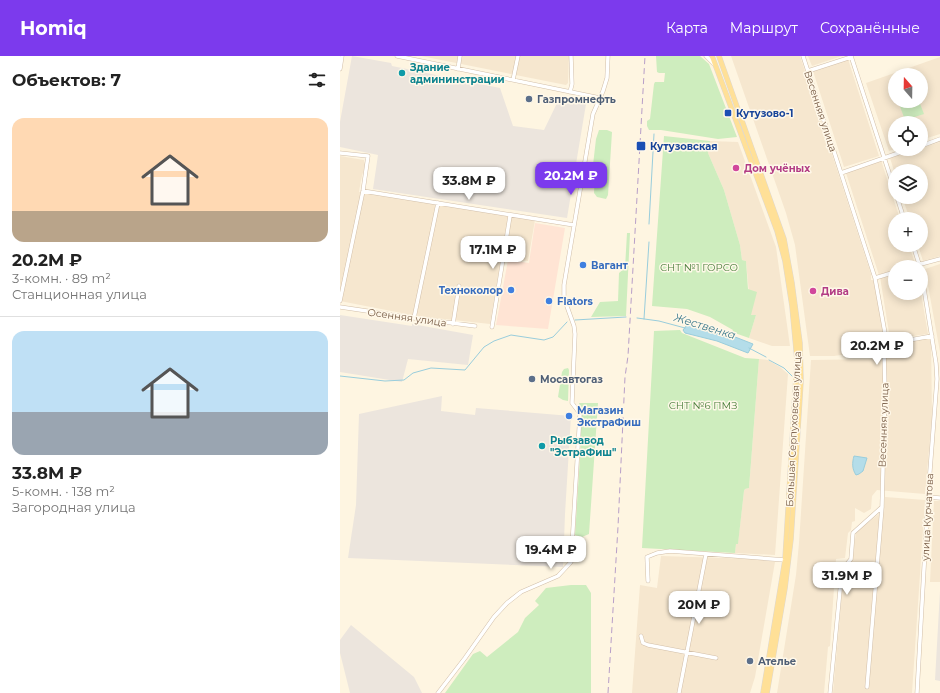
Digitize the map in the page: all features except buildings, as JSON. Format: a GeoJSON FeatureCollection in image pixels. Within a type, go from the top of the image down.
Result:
{"type":"FeatureCollection","features":[{"type":"Feature","properties":{"kind":"main road","name":"Большая Серпуховская улица"},"geometry":{"type":"LineString","coordinates":[[712,56],[777,231],[784,260],[796,334],[797,360],[785,560],[763,693]]}},
{"type":"Feature","properties":{"kind":"main road","name":"Большая Серпуховская улица"},"geometry":{"type":"LineString","coordinates":[[719,56],[784,239],[792,283],[800,343],[801,375],[791,539],[786,582],[767,693]]}},
{"type":"Feature","properties":{"kind":"street"},"geometry":{"type":"LineString","coordinates":[[340,69],[342,56]]}},
{"type":"Feature","properties":{"kind":"street"},"geometry":{"type":"LineString","coordinates":[[397,56],[600,98]]}},
{"type":"Feature","properties":{"kind":"street"},"geometry":{"type":"LineString","coordinates":[[458,69],[460,56]]}},
{"type":"Feature","properties":{"kind":"street"},"geometry":{"type":"LineString","coordinates":[[513,80],[518,56]]}},
{"type":"Feature","properties":{"kind":"street"},"geometry":{"type":"LineString","coordinates":[[570,92],[572,84],[571,56]]}},
{"type":"Feature","properties":{"kind":"street"},"geometry":{"type":"LineString","coordinates":[[438,693],[494,617],[507,603],[521,592],[558,576],[571,562],[580,414],[572,402],[575,334],[574,326],[564,298],[564,285],[594,114],[607,78],[608,56]]}},
{"type":"Feature","properties":{"kind":"street"},"geometry":{"type":"LineString","coordinates":[[706,56],[716,66]]}},
{"type":"Feature","properties":{"kind":"street","name":"Весенняя улица"},"geometry":{"type":"LineString","coordinates":[[803,56],[876,278],[887,344],[884,352],[885,389],[882,507],[867,687]]}},
{"type":"Feature","properties":{"kind":"street"},"geometry":{"type":"LineString","coordinates":[[808,71],[851,56],[888,170]]}},
{"type":"Feature","properties":{"kind":"street"},"geometry":{"type":"LineString","coordinates":[[928,143],[940,139]]}},
{"type":"Feature","properties":{"kind":"street"},"geometry":{"type":"LineString","coordinates":[[340,153],[368,156],[363,191],[340,301]]}},
{"type":"Feature","properties":{"kind":"street"},"geometry":{"type":"LineString","coordinates":[[841,173],[890,156]]}},
{"type":"Feature","properties":{"kind":"street"},"geometry":{"type":"LineString","coordinates":[[363,191],[510,216],[574,225]]}},
{"type":"Feature","properties":{"kind":"street"},"geometry":{"type":"LineString","coordinates":[[414,318],[438,203]]}},
{"type":"Feature","properties":{"kind":"street"},"geometry":{"type":"LineString","coordinates":[[492,327],[510,216]]}},
{"type":"Feature","properties":{"kind":"street"},"geometry":{"type":"LineString","coordinates":[[928,263],[940,258]]}},
{"type":"Feature","properties":{"kind":"street"},"geometry":{"type":"LineString","coordinates":[[876,278],[888,274]]}},
{"type":"Feature","properties":{"kind":"street"},"geometry":{"type":"LineString","coordinates":[[453,324],[459,286]]}},
{"type":"Feature","properties":{"kind":"street","name":"улица Курчатова"},"geometry":{"type":"LineString","coordinates":[[917,693],[928,497],[937,379],[936,363],[926,300]]}},
{"type":"Feature","properties":{"kind":"street","name":"Осенняя улица"},"geometry":{"type":"LineString","coordinates":[[340,307],[475,326]]}},
{"type":"Feature","properties":{"kind":"street"},"geometry":{"type":"LineString","coordinates":[[887,344],[932,336]]}},
{"type":"Feature","properties":{"kind":"street"},"geometry":{"type":"LineString","coordinates":[[928,497],[940,498]]}},
{"type":"Feature","properties":{"kind":"street"},"geometry":{"type":"LineString","coordinates":[[830,693],[842,570],[851,559],[853,533],[882,507]]}},
{"type":"Feature","properties":{"kind":"street"},"geometry":{"type":"LineString","coordinates":[[648,581],[647,557],[657,553],[670,551],[785,560]]}},
{"type":"Feature","properties":{"kind":"street"},"geometry":{"type":"LineString","coordinates":[[680,693],[706,554]]}},
{"type":"Feature","properties":{"kind":"street"},"geometry":{"type":"LineString","coordinates":[[641,636],[643,643],[648,645],[716,658]]}},
{"type":"Feature","properties":{"kind":"shaded area"},"geometry":{"type":"Polygon","coordinates":[[[352,56],[391,63],[392,66],[500,88],[513,126],[544,130],[559,99],[586,104],[567,218],[373,189],[378,155],[340,147],[340,122],[352,56]]]}},
{"type":"Feature","properties":{"kind":"shaded area"},"geometry":{"type":"Polygon","coordinates":[[[421,56],[569,56],[568,83],[566,85],[421,56]]]}},
{"type":"Feature","properties":{"kind":"shaded area"},"geometry":{"type":"Polygon","coordinates":[[[731,56],[800,56],[871,274],[871,280],[874,280],[885,343],[873,345],[873,348],[862,350],[862,352],[834,356],[810,356],[795,245],[786,213],[731,56]]]}},
{"type":"Feature","properties":{"kind":"shaded area"},"geometry":{"type":"Polygon","coordinates":[[[808,56],[842,56],[812,66],[808,56]]]}},
{"type":"Feature","properties":{"kind":"shaded area"},"geometry":{"type":"Polygon","coordinates":[[[940,57],[940,134],[928,138],[928,116],[888,116],[888,148],[866,83],[888,75],[888,108],[928,108],[928,68],[909,68],[940,57]]]}},
{"type":"Feature","properties":{"kind":"shaded area"},"geometry":{"type":"Polygon","coordinates":[[[848,59],[879,156],[844,167],[813,71],[848,59]]]}},
{"type":"Feature","properties":{"kind":"shaded area"},"geometry":{"type":"Polygon","coordinates":[[[710,141],[738,142],[776,247],[790,346],[772,346],[749,338],[756,315],[751,315],[746,261],[742,260],[740,245],[724,190],[708,153],[710,141]]]}},
{"type":"Feature","properties":{"kind":"shaded area"},"geometry":{"type":"Polygon","coordinates":[[[940,142],[940,256],[923,260],[920,252],[928,252],[928,212],[907,212],[905,204],[928,204],[928,164],[892,164],[890,158],[897,156],[928,156],[928,146],[940,142]]]}},
{"type":"Feature","properties":{"kind":"shaded area"},"geometry":{"type":"Polygon","coordinates":[[[340,156],[364,160],[365,165],[359,192],[535,220],[528,261],[501,258],[490,324],[417,316],[340,301],[340,156]]]}},
{"type":"Feature","properties":{"kind":"shaded area"},"geometry":{"type":"Polygon","coordinates":[[[881,160],[888,182],[888,204],[895,204],[898,212],[888,212],[888,252],[911,252],[914,260],[888,260],[888,272],[879,275],[846,173],[881,160]]]}},
{"type":"Feature","properties":{"kind":"shaded area"},"geometry":{"type":"Polygon","coordinates":[[[535,223],[565,228],[548,329],[496,325],[508,260],[529,263],[535,223]]]}},
{"type":"Feature","properties":{"kind":"shaded area"},"geometry":{"type":"Polygon","coordinates":[[[940,264],[940,352],[928,286],[928,268],[940,264]]]}},
{"type":"Feature","properties":{"kind":"shaded area"},"geometry":{"type":"Polygon","coordinates":[[[888,275],[888,300],[922,300],[928,334],[890,339],[880,277],[888,275]]]}},
{"type":"Feature","properties":{"kind":"shaded area"},"geometry":{"type":"Polygon","coordinates":[[[340,315],[412,326],[412,324],[473,335],[468,365],[408,359],[402,382],[340,372],[340,315]]]}},
{"type":"Feature","properties":{"kind":"shaded area"},"geometry":{"type":"Polygon","coordinates":[[[931,338],[932,417],[925,494],[877,490],[872,496],[871,509],[864,513],[855,508],[855,521],[852,522],[851,530],[848,533],[845,558],[836,559],[830,646],[828,647],[824,693],[777,693],[796,575],[811,360],[880,359],[889,345],[931,338]]]}},
{"type":"Feature","properties":{"kind":"shaded area"},"geometry":{"type":"Polygon","coordinates":[[[759,359],[768,360],[788,374],[775,555],[735,553],[736,544],[738,543],[744,491],[745,489],[749,488],[759,359]]]}},
{"type":"Feature","properties":{"kind":"shaded area"},"geometry":{"type":"Polygon","coordinates":[[[442,396],[441,411],[475,415],[476,408],[571,416],[563,567],[348,558],[356,505],[359,414],[442,396]]]}},
{"type":"Feature","properties":{"kind":"shaded area"},"geometry":{"type":"Polygon","coordinates":[[[885,497],[925,500],[912,693],[833,693],[844,570],[852,562],[856,532],[884,510],[885,497]]]}},
{"type":"Feature","properties":{"kind":"shaded area"},"geometry":{"type":"Polygon","coordinates":[[[934,501],[940,501],[940,582],[930,582],[934,501]]]}},
{"type":"Feature","properties":{"kind":"shaded area"},"geometry":{"type":"Polygon","coordinates":[[[661,556],[757,559],[775,562],[755,677],[750,693],[632,693],[640,585],[657,588],[661,556]]]}},
{"type":"Feature","properties":{"kind":"shaded area"},"geometry":{"type":"Polygon","coordinates":[[[940,591],[940,681],[935,680],[940,591]]]}},
{"type":"Feature","properties":{"kind":"shaded area"},"geometry":{"type":"Polygon","coordinates":[[[351,625],[414,677],[422,693],[350,693],[340,653],[340,640],[351,625]]]}},
{"type":"Feature","properties":{"kind":"green space"},"geometry":{"type":"Polygon","coordinates":[[[656,56],[700,56],[709,64],[737,137],[718,139],[661,130],[649,130],[647,121],[650,119],[654,84],[655,82],[664,82],[665,73],[657,72],[656,56]]]}},
{"type":"Feature","properties":{"kind":"green space"},"geometry":{"type":"Polygon","coordinates":[[[901,108],[922,108],[924,114],[918,116],[904,116],[901,108]]]}},
{"type":"Feature","properties":{"kind":"green space"},"geometry":{"type":"Polygon","coordinates":[[[599,130],[607,130],[612,132],[608,195],[606,199],[597,197],[594,193],[595,174],[593,165],[596,139],[599,130]]]}},
{"type":"Feature","properties":{"kind":"green space","name":"СНТ №1 ГОРСО"},"geometry":{"type":"Polygon","coordinates":[[[664,136],[710,141],[708,153],[724,190],[740,245],[742,260],[746,261],[748,289],[757,292],[751,315],[756,315],[749,338],[732,332],[733,330],[710,317],[687,309],[652,306],[664,136]]]}},
{"type":"Feature","properties":{"kind":"green space"},"geometry":{"type":"Polygon","coordinates":[[[627,233],[630,233],[626,316],[591,317],[600,302],[618,301],[619,273],[625,268],[627,233]]]}},
{"type":"Feature","properties":{"kind":"green space","name":"СНТ №6 ПМЗ"},"geometry":{"type":"Polygon","coordinates":[[[680,330],[682,333],[745,358],[759,359],[749,488],[745,489],[744,491],[738,544],[736,544],[735,553],[642,548],[654,331],[680,330]]]}},
{"type":"Feature","properties":{"kind":"green space"},"geometry":{"type":"Polygon","coordinates":[[[568,368],[568,401],[558,397],[562,372],[564,369],[568,368]]]}},
{"type":"Feature","properties":{"kind":"green space"},"geometry":{"type":"Polygon","coordinates":[[[579,403],[598,403],[589,534],[582,537],[575,535],[581,441],[581,413],[579,403]]]}},
{"type":"Feature","properties":{"kind":"green space"},"geometry":{"type":"Polygon","coordinates":[[[586,585],[591,593],[591,693],[445,693],[473,654],[480,651],[487,657],[518,632],[525,618],[539,605],[535,601],[546,588],[586,585]]]}},
{"type":"Feature","properties":{"kind":"water"},"geometry":{"type":"Polygon","coordinates":[[[687,325],[694,325],[710,331],[720,331],[753,344],[748,353],[717,341],[685,333],[683,330],[687,325]]]}},
{"type":"Feature","properties":{"kind":"water"},"geometry":{"type":"Polygon","coordinates":[[[854,456],[867,458],[863,471],[856,475],[853,466],[854,456]]]}},
{"type":"Feature","properties":{"kind":"waterway"},"geometry":{"type":"LineString","coordinates":[[649,224],[654,134]]}},
{"type":"Feature","properties":{"kind":"waterway"},"geometry":{"type":"LineString","coordinates":[[644,319],[649,242]]}},
{"type":"Feature","properties":{"kind":"waterway","name":"Жественка"},"geometry":{"type":"LineString","coordinates":[[575,320],[626,317]]}},
{"type":"Feature","properties":{"kind":"waterway","name":"Жественка"},"geometry":{"type":"LineString","coordinates":[[637,318],[659,321],[685,328]]}},
{"type":"Feature","properties":{"kind":"waterway","name":"Жественка"},"geometry":{"type":"LineString","coordinates":[[340,376],[385,381],[404,380],[413,373],[431,368],[465,370],[484,347],[494,341],[511,335],[544,340],[553,337],[567,322]]}},
{"type":"Feature","properties":{"kind":"waterway","name":"Жественка"},"geometry":{"type":"LineString","coordinates":[[749,348],[766,357]]}},
{"type":"Feature","properties":{"kind":"waterway","name":"Жественка"},"geometry":{"type":"LineString","coordinates":[[769,360],[784,368],[792,376]]}},
{"type":"Feature","properties":{"kind":"railway"},"geometry":{"type":"LineString","coordinates":[[608,693],[625,377],[628,356],[645,56]]}},
{"type":"Feature","properties":{"kind":"place","name":"Здание админинстрации"},"geometry":{"type":"Point","coordinates":[402,73]}},
{"type":"Feature","properties":{"kind":"place","name":"Газпромнефть"},"geometry":{"type":"Point","coordinates":[529,99]}},
{"type":"Feature","properties":{"kind":"place","name":"Кутузово-1"},"geometry":{"type":"Point","coordinates":[728,113]}},
{"type":"Feature","properties":{"kind":"place","name":"Кутузовская"},"geometry":{"type":"Point","coordinates":[641,146]}},
{"type":"Feature","properties":{"kind":"place","name":"Дом учёных"},"geometry":{"type":"Point","coordinates":[736,168]}},
{"type":"Feature","properties":{"kind":"place","name":"Вагант"},"geometry":{"type":"Point","coordinates":[583,265]}},
{"type":"Feature","properties":{"kind":"place","name":"Техноколор"},"geometry":{"type":"Point","coordinates":[511,290]}},
{"type":"Feature","properties":{"kind":"place","name":"Дива"},"geometry":{"type":"Point","coordinates":[813,291]}},
{"type":"Feature","properties":{"kind":"place","name":"Flators"},"geometry":{"type":"Point","coordinates":[549,301]}},
{"type":"Feature","properties":{"kind":"place","name":"Мосавтогаз"},"geometry":{"type":"Point","coordinates":[532,379]}},
{"type":"Feature","properties":{"kind":"place","name":"Магазин ЭкстраФиш"},"geometry":{"type":"Point","coordinates":[569,416]}},
{"type":"Feature","properties":{"kind":"place","name":"Рыбзавод \"ЭстраФиш\""},"geometry":{"type":"Point","coordinates":[542,446]}},
{"type":"Feature","properties":{"kind":"place","name":"Ателье"},"geometry":{"type":"Point","coordinates":[750,661]}}]}
